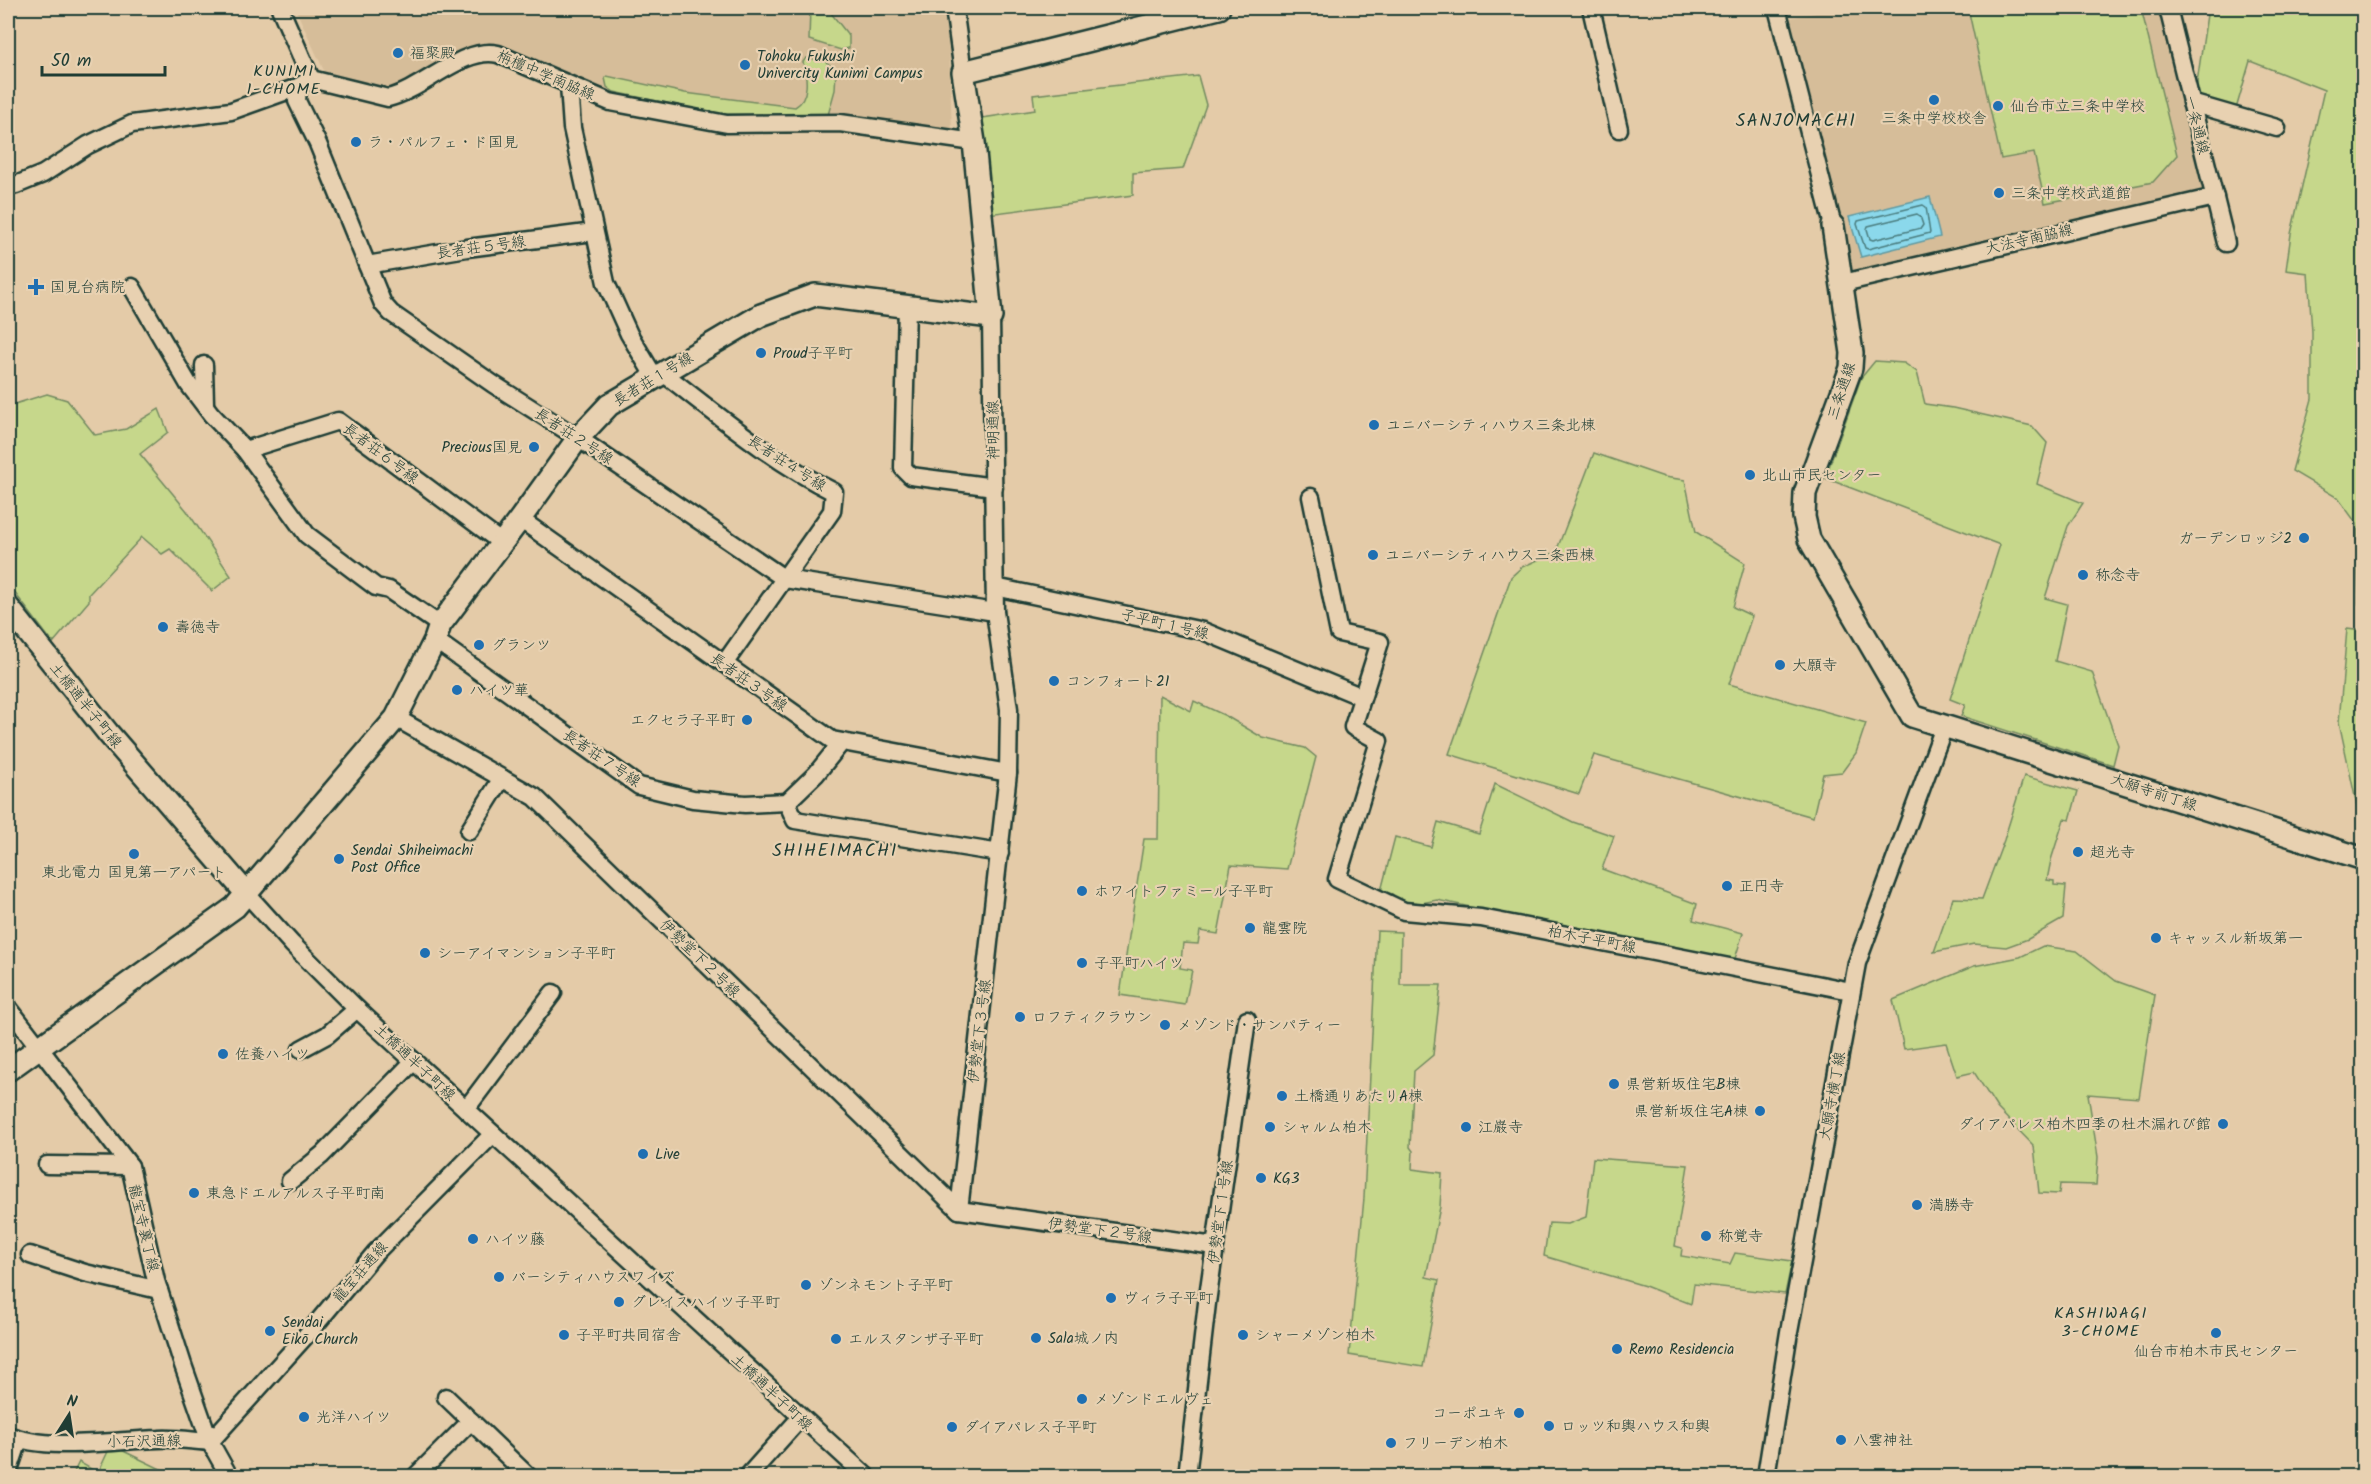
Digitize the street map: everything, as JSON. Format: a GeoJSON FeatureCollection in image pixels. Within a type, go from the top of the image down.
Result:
{"type":"FeatureCollection","features":[{"type":"Feature","properties":{"kind":"street","name":"長者荘２号線"},"geometry":{"type":"LineString","coordinates":[[280,8],[304,83],[297,101],[318,144],[383,304],[391,313],[785,579],[995,612]]}},
{"type":"Feature","properties":{"kind":"street","name":"神明通線"},"geometry":{"type":"LineString","coordinates":[[954,8],[974,142],[991,317],[995,612],[1009,709],[1008,773],[1000,853]]}},
{"type":"Feature","properties":{"kind":"street"},"geometry":{"type":"LineString","coordinates":[[1591,8],[1619,129]]}},
{"type":"Feature","properties":{"kind":"street","name":"三条通線"},"geometry":{"type":"LineString","coordinates":[[1777,8],[1833,226],[1851,341],[1851,368],[1806,493],[1804,517],[1809,539],[1912,716],[1944,727]]}},
{"type":"Feature","properties":{"kind":"street","name":"一条通線"},"geometry":{"type":"LineString","coordinates":[[2168,8],[2226,243]]}},
{"type":"Feature","properties":{"kind":"street"},"geometry":{"type":"LineString","coordinates":[[963,72],[1206,9]]}},
{"type":"Feature","properties":{"kind":"street","name":"栴檀中学南脇線"},"geometry":{"type":"LineString","coordinates":[[304,83],[387,98],[400,95],[465,59],[486,51],[610,102],[727,124],[840,123],[974,142]]}},
{"type":"Feature","properties":{"kind":"street"},"geometry":{"type":"LineString","coordinates":[[8,187],[35,177],[88,145],[132,124],[231,111],[304,83]]}},
{"type":"Feature","properties":{"kind":"street","name":"長者荘４号線"},"geometry":{"type":"LineString","coordinates":[[569,85],[572,128],[606,283],[629,334],[658,375],[754,443],[814,482],[834,492],[832,511],[724,664]]}},
{"type":"Feature","properties":{"kind":"street"},"geometry":{"type":"LineString","coordinates":[[2191,103],[2277,128]]}},
{"type":"Feature","properties":{"kind":"street","name":"大法寺南脇線"},"geometry":{"type":"LineString","coordinates":[[1843,283],[2215,197]]}},
{"type":"Feature","properties":{"kind":"street","name":"長者荘５号線"},"geometry":{"type":"LineString","coordinates":[[367,265],[467,248],[594,232]]}},
{"type":"Feature","properties":{"kind":"street","name":"長者荘７号線"},"geometry":{"type":"LineString","coordinates":[[132,287],[189,385],[211,414],[245,450],[307,535],[376,587],[389,590],[437,633],[639,786],[693,799],[745,804],[787,802]]}},
{"type":"Feature","properties":{"kind":"street","name":"長者荘１号線"},"geometry":{"type":"LineString","coordinates":[[396,718],[437,633],[578,438],[609,405],[761,315],[815,296],[991,317]]}},
{"type":"Feature","properties":{"kind":"street"},"geometry":{"type":"LineString","coordinates":[[907,306],[903,468],[910,476],[994,487]]}},
{"type":"Feature","properties":{"kind":"street"},"geometry":{"type":"LineString","coordinates":[[204,365],[205,404]]}},
{"type":"Feature","properties":{"kind":"street","name":"長者荘６号線"},"geometry":{"type":"LineString","coordinates":[[245,450],[338,421],[502,543]]}},
{"type":"Feature","properties":{"kind":"street"},"geometry":{"type":"LineString","coordinates":[[1311,496],[1338,633],[1380,642],[1362,697]]}},
{"type":"Feature","properties":{"kind":"street","name":"長者荘３号線"},"geometry":{"type":"LineString","coordinates":[[520,519],[832,740],[1008,773]]}},
{"type":"Feature","properties":{"kind":"street","name":"子平町１号線"},"geometry":{"type":"LineString","coordinates":[[995,586],[1203,631],[1362,697]]}},
{"type":"Feature","properties":{"kind":"street","name":"土橋通半子町線"},"geometry":{"type":"LineString","coordinates":[[8,607],[108,733],[292,944],[357,1009],[800,1418],[866,1476]]}},
{"type":"Feature","properties":{"kind":"street","name":"柏木子平町線"},"geometry":{"type":"LineString","coordinates":[[1362,697],[1353,727],[1379,741],[1337,879],[1404,911],[1480,918],[1851,991]]}},
{"type":"Feature","properties":{"kind":"street"},"geometry":{"type":"LineString","coordinates":[[8,1070],[235,907],[396,718]]}},
{"type":"Feature","properties":{"kind":"street","name":"伊勢堂下２号線"},"geometry":{"type":"LineString","coordinates":[[396,718],[535,797],[959,1210],[1215,1246]]}},
{"type":"Feature","properties":{"kind":"street","name":"大願寺前丁線"},"geometry":{"type":"LineString","coordinates":[[1944,727],[2364,859]]}},
{"type":"Feature","properties":{"kind":"street","name":"大願寺横丁線"},"geometry":{"type":"LineString","coordinates":[[1766,1476],[1787,1343],[1857,963],[1944,727]]}},
{"type":"Feature","properties":{"kind":"street"},"geometry":{"type":"LineString","coordinates":[[841,743],[816,774],[787,802],[795,820],[1000,853]]}},
{"type":"Feature","properties":{"kind":"street"},"geometry":{"type":"LineString","coordinates":[[469,831],[502,778]]}},
{"type":"Feature","properties":{"kind":"street","name":"伊勢堂下３号線"},"geometry":{"type":"LineString","coordinates":[[959,1210],[1000,853]]}},
{"type":"Feature","properties":{"kind":"street"},"geometry":{"type":"LineString","coordinates":[[466,1109],[553,993]]}},
{"type":"Feature","properties":{"kind":"street","name":"龍宝寺裏丁線"},"geometry":{"type":"LineString","coordinates":[[8,1007],[130,1166],[159,1290],[210,1442],[229,1476]]}},
{"type":"Feature","properties":{"kind":"street"},"geometry":{"type":"LineString","coordinates":[[302,1049],[327,1035],[357,1009]]}},
{"type":"Feature","properties":{"kind":"street","name":"伊勢堂下１号線"},"geometry":{"type":"LineString","coordinates":[[1187,1476],[1215,1246],[1247,1020]]}},
{"type":"Feature","properties":{"kind":"street"},"geometry":{"type":"LineString","coordinates":[[290,1181],[321,1155],[414,1061]]}},
{"type":"Feature","properties":{"kind":"street","name":"龍宝荘通線"},"geometry":{"type":"LineString","coordinates":[[210,1442],[311,1330],[375,1253],[493,1134]]}},
{"type":"Feature","properties":{"kind":"street"},"geometry":{"type":"LineString","coordinates":[[47,1165],[130,1166]]}},
{"type":"Feature","properties":{"kind":"street"},"geometry":{"type":"LineString","coordinates":[[30,1255],[86,1273],[159,1290]]}},
{"type":"Feature","properties":{"kind":"street"},"geometry":{"type":"LineString","coordinates":[[446,1397],[528,1476]]}},
{"type":"Feature","properties":{"kind":"street"},"geometry":{"type":"LineString","coordinates":[[748,1476],[800,1418]]}},
{"type":"Feature","properties":{"kind":"street"},"geometry":{"type":"LineString","coordinates":[[416,1476],[471,1421]]}},
{"type":"Feature","properties":{"kind":"street"},"geometry":{"type":"LineString","coordinates":[[8,1473],[13,1438]]}},
{"type":"Feature","properties":{"kind":"street","name":"小石沢通線"},"geometry":{"type":"LineString","coordinates":[[13,1438],[79,1444],[163,1438],[210,1442]]}},
{"type":"Feature","properties":{"kind":"shaded area","name":"Tohoku Fukushi Univercity Kunimi Campus"},"geometry":{"type":"Polygon","coordinates":[[[295,8],[948,8],[952,134],[721,118],[611,96],[486,42],[413,85],[385,92],[326,75],[295,8]]]}},
{"type":"Feature","properties":{"kind":"shaded area","name":"仙台市立三条中学校"},"geometry":{"type":"Polygon","coordinates":[[[1841,8],[2159,8],[2207,195],[1852,277],[1842,218],[1790,18],[1841,8]]]}},
{"type":"Feature","properties":{"kind":"green space"},"geometry":{"type":"Polygon","coordinates":[[[810,8],[827,8],[849,36],[849,48],[841,50],[809,40],[810,8]]]}},
{"type":"Feature","properties":{"kind":"green space"},"geometry":{"type":"Polygon","coordinates":[[[1968,8],[2141,8],[2177,155],[2153,182],[2045,203],[2034,153],[2001,159],[1968,8]]]}},
{"type":"Feature","properties":{"kind":"green space"},"geometry":{"type":"Polygon","coordinates":[[[2208,8],[2363,8],[2363,606],[2359,604],[2357,524],[2338,498],[2292,471],[2312,399],[2312,332],[2308,273],[2286,270],[2291,234],[2324,90],[2250,61],[2236,109],[2195,96],[2208,8]]]}},
{"type":"Feature","properties":{"kind":"green space"},"geometry":{"type":"Polygon","coordinates":[[[806,58],[825,61],[836,70],[835,90],[828,115],[720,114],[614,92],[607,87],[605,78],[607,76],[685,93],[795,107],[803,99],[805,93],[806,74],[803,62],[806,58]]]}},
{"type":"Feature","properties":{"kind":"green space"},"geometry":{"type":"Polygon","coordinates":[[[1198,76],[1206,105],[1183,169],[1133,173],[1133,195],[988,214],[976,119],[1035,110],[1033,95],[1198,76]]]}},
{"type":"Feature","properties":{"kind":"green space"},"geometry":{"type":"Polygon","coordinates":[[[1875,361],[1904,363],[1917,372],[1925,404],[2032,426],[2047,443],[2037,484],[2083,503],[2068,526],[2045,598],[2067,604],[2055,661],[2092,672],[2118,745],[2113,765],[1961,716],[1965,705],[1950,699],[2000,545],[1825,478],[1861,378],[1875,361]]]}},
{"type":"Feature","properties":{"kind":"green space"},"geometry":{"type":"Polygon","coordinates":[[[47,394],[67,400],[95,435],[126,429],[159,409],[168,432],[140,454],[187,511],[231,576],[212,591],[170,549],[162,554],[142,537],[89,594],[89,601],[53,643],[8,584],[8,406],[47,394]]]}},
{"type":"Feature","properties":{"kind":"green space"},"geometry":{"type":"Polygon","coordinates":[[[1594,453],[1664,477],[1685,480],[1696,532],[1745,563],[1733,607],[1752,616],[1729,684],[1866,723],[1856,753],[1842,772],[1823,774],[1813,817],[1594,755],[1579,794],[1449,754],[1511,577],[1522,567],[1556,552],[1594,453]]]}},
{"type":"Feature","properties":{"kind":"green space"},"geometry":{"type":"Polygon","coordinates":[[[2347,629],[2363,631],[2363,834],[2339,722],[2347,629]]]}},
{"type":"Feature","properties":{"kind":"green space"},"geometry":{"type":"Polygon","coordinates":[[[1160,695],[1191,711],[1194,701],[1226,716],[1263,738],[1305,748],[1316,757],[1287,869],[1231,865],[1218,934],[1200,931],[1198,944],[1183,943],[1180,968],[1192,970],[1185,1005],[1120,995],[1144,839],[1158,839],[1160,695]]]}},
{"type":"Feature","properties":{"kind":"green space"},"geometry":{"type":"Polygon","coordinates":[[[2024,776],[2078,791],[2070,820],[2064,819],[2047,880],[2054,881],[2054,885],[2066,886],[2063,919],[2028,939],[2006,947],[1974,944],[1934,952],[1953,898],[1982,899],[2024,776]]]}},
{"type":"Feature","properties":{"kind":"green space"},"geometry":{"type":"Polygon","coordinates":[[[1495,784],[1573,822],[1614,836],[1602,869],[1697,904],[1693,920],[1743,933],[1734,962],[1437,900],[1406,906],[1392,894],[1381,891],[1395,837],[1431,847],[1438,822],[1479,834],[1495,784]]]}},
{"type":"Feature","properties":{"kind":"green space"},"geometry":{"type":"Polygon","coordinates":[[[1377,931],[1401,932],[1400,985],[1441,985],[1433,1055],[1414,1071],[1410,1147],[1413,1151],[1412,1169],[1442,1173],[1440,1207],[1426,1277],[1439,1280],[1423,1367],[1349,1355],[1364,1198],[1377,931]]]}},
{"type":"Feature","properties":{"kind":"green space"},"geometry":{"type":"Polygon","coordinates":[[[2043,946],[2077,951],[2116,981],[2155,995],[2139,1098],[2088,1094],[2098,1157],[2096,1185],[2060,1184],[2059,1194],[2039,1193],[2034,1146],[1997,1108],[1974,1072],[1957,1076],[1946,1043],[1904,1049],[1893,1000],[1974,966],[2020,957],[2043,946]]]}},
{"type":"Feature","properties":{"kind":"green space"},"geometry":{"type":"Polygon","coordinates":[[[1593,1158],[1688,1165],[1675,1246],[1682,1248],[1681,1256],[1730,1264],[1735,1253],[1792,1261],[1785,1294],[1694,1284],[1691,1304],[1645,1286],[1544,1256],[1549,1223],[1568,1224],[1586,1217],[1593,1158]]]}},
{"type":"Feature","properties":{"kind":"green space"},"geometry":{"type":"Polygon","coordinates":[[[111,1445],[175,1476],[72,1476],[79,1462],[98,1473],[111,1445]]]}},
{"type":"Feature","properties":{"kind":"water"},"geometry":{"type":"Polygon","coordinates":[[[1930,197],[1940,237],[1861,257],[1849,217],[1930,197]]]}},
{"type":"Feature","properties":{"kind":"place","name":"福聚殿"},"geometry":{"type":"Point","coordinates":[398,53]}},
{"type":"Feature","properties":{"kind":"place","name":"Tohoku Fukushi Univercity Kunimi Campus"},"geometry":{"type":"Point","coordinates":[745,65]}},
{"type":"Feature","properties":{"kind":"place","name":"三条中学校校舎"},"geometry":{"type":"Point","coordinates":[1934,100]}},
{"type":"Feature","properties":{"kind":"place","name":"仙台市立三条中学校"},"geometry":{"type":"Point","coordinates":[1998,106]}},
{"type":"Feature","properties":{"kind":"place","name":"ラ・パルフェ・ド国見"},"geometry":{"type":"Point","coordinates":[356,142]}},
{"type":"Feature","properties":{"kind":"place","name":"三条中学校武道館"},"geometry":{"type":"Point","coordinates":[1999,193]}},
{"type":"Feature","properties":{"kind":"place","name":"国見台病院"},"geometry":{"type":"Point","coordinates":[36,287]}},
{"type":"Feature","properties":{"kind":"place","name":"Proud子平町"},"geometry":{"type":"Point","coordinates":[761,353]}},
{"type":"Feature","properties":{"kind":"place","name":"ユニバーシティハウス三条北棟"},"geometry":{"type":"Point","coordinates":[1374,425]}},
{"type":"Feature","properties":{"kind":"place","name":"Precious国見"},"geometry":{"type":"Point","coordinates":[534,447]}},
{"type":"Feature","properties":{"kind":"place","name":"北山市民センター"},"geometry":{"type":"Point","coordinates":[1750,475]}},
{"type":"Feature","properties":{"kind":"place","name":"ガーデンロッジ2"},"geometry":{"type":"Point","coordinates":[2304,538]}},
{"type":"Feature","properties":{"kind":"place","name":"ユニバーシティハウス三条西棟"},"geometry":{"type":"Point","coordinates":[1373,555]}},
{"type":"Feature","properties":{"kind":"place","name":"称念寺"},"geometry":{"type":"Point","coordinates":[2083,575]}},
{"type":"Feature","properties":{"kind":"place","name":"壽徳寺"},"geometry":{"type":"Point","coordinates":[163,627]}},
{"type":"Feature","properties":{"kind":"place","name":"グランツ"},"geometry":{"type":"Point","coordinates":[479,645]}},
{"type":"Feature","properties":{"kind":"place","name":"大願寺"},"geometry":{"type":"Point","coordinates":[1780,665]}},
{"type":"Feature","properties":{"kind":"place","name":"コンフォート21"},"geometry":{"type":"Point","coordinates":[1054,681]}},
{"type":"Feature","properties":{"kind":"place","name":"ハイツ華"},"geometry":{"type":"Point","coordinates":[457,690]}},
{"type":"Feature","properties":{"kind":"place","name":"エクセラ子平町"},"geometry":{"type":"Point","coordinates":[747,720]}},
{"type":"Feature","properties":{"kind":"place","name":"超光寺"},"geometry":{"type":"Point","coordinates":[2078,852]}},
{"type":"Feature","properties":{"kind":"place","name":"東北電力 国見第一アパート"},"geometry":{"type":"Point","coordinates":[134,854]}},
{"type":"Feature","properties":{"kind":"place","name":"Sendai Shiheimachi Post Office"},"geometry":{"type":"Point","coordinates":[339,859]}},
{"type":"Feature","properties":{"kind":"place","name":"正円寺"},"geometry":{"type":"Point","coordinates":[1727,886]}},
{"type":"Feature","properties":{"kind":"place","name":"ホワイトファミール子平町"},"geometry":{"type":"Point","coordinates":[1082,891]}},
{"type":"Feature","properties":{"kind":"place","name":"龍雲院"},"geometry":{"type":"Point","coordinates":[1250,928]}},
{"type":"Feature","properties":{"kind":"place","name":"キャッスル新坂第一"},"geometry":{"type":"Point","coordinates":[2156,938]}},
{"type":"Feature","properties":{"kind":"place","name":"シーアイマンション子平町"},"geometry":{"type":"Point","coordinates":[425,953]}},
{"type":"Feature","properties":{"kind":"place","name":"子平町ハイツ"},"geometry":{"type":"Point","coordinates":[1082,963]}},
{"type":"Feature","properties":{"kind":"place","name":"ロフティクラウン"},"geometry":{"type":"Point","coordinates":[1020,1017]}},
{"type":"Feature","properties":{"kind":"place","name":"メゾンド・サンパティー"},"geometry":{"type":"Point","coordinates":[1165,1025]}},
{"type":"Feature","properties":{"kind":"place","name":"佐養ハイツ"},"geometry":{"type":"Point","coordinates":[223,1054]}},
{"type":"Feature","properties":{"kind":"place","name":"県営新坂住宅B棟"},"geometry":{"type":"Point","coordinates":[1614,1084]}},
{"type":"Feature","properties":{"kind":"place","name":"土橋通りあたりA棟"},"geometry":{"type":"Point","coordinates":[1282,1096]}},
{"type":"Feature","properties":{"kind":"place","name":"県営新坂住宅A棟"},"geometry":{"type":"Point","coordinates":[1760,1111]}},
{"type":"Feature","properties":{"kind":"place","name":"ダイアパレス柏木四季の杜木漏れび館"},"geometry":{"type":"Point","coordinates":[2223,1124]}},
{"type":"Feature","properties":{"kind":"place","name":"シャルム柏木"},"geometry":{"type":"Point","coordinates":[1270,1127]}},
{"type":"Feature","properties":{"kind":"place","name":"江巌寺"},"geometry":{"type":"Point","coordinates":[1466,1127]}},
{"type":"Feature","properties":{"kind":"place","name":"Live"},"geometry":{"type":"Point","coordinates":[643,1154]}},
{"type":"Feature","properties":{"kind":"place","name":"KG3"},"geometry":{"type":"Point","coordinates":[1261,1178]}},
{"type":"Feature","properties":{"kind":"place","name":"東急ドエルアルス子平町南"},"geometry":{"type":"Point","coordinates":[194,1193]}},
{"type":"Feature","properties":{"kind":"place","name":"満勝寺"},"geometry":{"type":"Point","coordinates":[1917,1205]}},
{"type":"Feature","properties":{"kind":"place","name":"称覚寺"},"geometry":{"type":"Point","coordinates":[1706,1236]}},
{"type":"Feature","properties":{"kind":"place","name":"ハイツ藤"},"geometry":{"type":"Point","coordinates":[473,1239]}},
{"type":"Feature","properties":{"kind":"place","name":"バーシティハウスワイズ"},"geometry":{"type":"Point","coordinates":[499,1277]}},
{"type":"Feature","properties":{"kind":"place","name":"ゾンネモント子平町"},"geometry":{"type":"Point","coordinates":[806,1285]}},
{"type":"Feature","properties":{"kind":"place","name":"ヴィラ子平町"},"geometry":{"type":"Point","coordinates":[1111,1298]}},
{"type":"Feature","properties":{"kind":"place","name":"グレイスハイツ子平町"},"geometry":{"type":"Point","coordinates":[619,1302]}},
{"type":"Feature","properties":{"kind":"place","name":"Sendai Eikō Church"},"geometry":{"type":"Point","coordinates":[270,1331]}},
{"type":"Feature","properties":{"kind":"place","name":"仙台市柏木市民センター"},"geometry":{"type":"Point","coordinates":[2216,1333]}},
{"type":"Feature","properties":{"kind":"place","name":"子平町共同宿舎"},"geometry":{"type":"Point","coordinates":[564,1335]}},
{"type":"Feature","properties":{"kind":"place","name":"シャーメゾン柏木"},"geometry":{"type":"Point","coordinates":[1243,1335]}},
{"type":"Feature","properties":{"kind":"place","name":"Sala城ノ内"},"geometry":{"type":"Point","coordinates":[1036,1338]}},
{"type":"Feature","properties":{"kind":"place","name":"エルスタンザ子平町"},"geometry":{"type":"Point","coordinates":[836,1339]}},
{"type":"Feature","properties":{"kind":"place","name":"Remo Residencia"},"geometry":{"type":"Point","coordinates":[1617,1349]}},
{"type":"Feature","properties":{"kind":"place","name":"メゾンドエルヴェ"},"geometry":{"type":"Point","coordinates":[1082,1399]}},
{"type":"Feature","properties":{"kind":"place","name":"コーポユキ"},"geometry":{"type":"Point","coordinates":[1519,1413]}},
{"type":"Feature","properties":{"kind":"place","name":"光洋ハイツ"},"geometry":{"type":"Point","coordinates":[304,1417]}},
{"type":"Feature","properties":{"kind":"place","name":"ロッツ和輿ハウス和輿"},"geometry":{"type":"Point","coordinates":[1549,1426]}},
{"type":"Feature","properties":{"kind":"place","name":"ダイアパレス子平町"},"geometry":{"type":"Point","coordinates":[952,1427]}},
{"type":"Feature","properties":{"kind":"place","name":"八雲神社"},"geometry":{"type":"Point","coordinates":[1841,1440]}},
{"type":"Feature","properties":{"kind":"place","name":"フリーデン柏木"},"geometry":{"type":"Point","coordinates":[1391,1443]}},
{"type":"Feature","properties":{"kind":"district","name":"KUNIMI 1-CHOME"},"geometry":{"type":"Point","coordinates":[284,79]}},
{"type":"Feature","properties":{"kind":"district","name":"SANJOMACHI"},"geometry":{"type":"Point","coordinates":[1796,120]}},
{"type":"Feature","properties":{"kind":"district","name":"SHIHEIMACHI"},"geometry":{"type":"Point","coordinates":[835,850]}},
{"type":"Feature","properties":{"kind":"district","name":"KASHIWAGI 3-CHOME"},"geometry":{"type":"Point","coordinates":[2101,1321]}}]}
